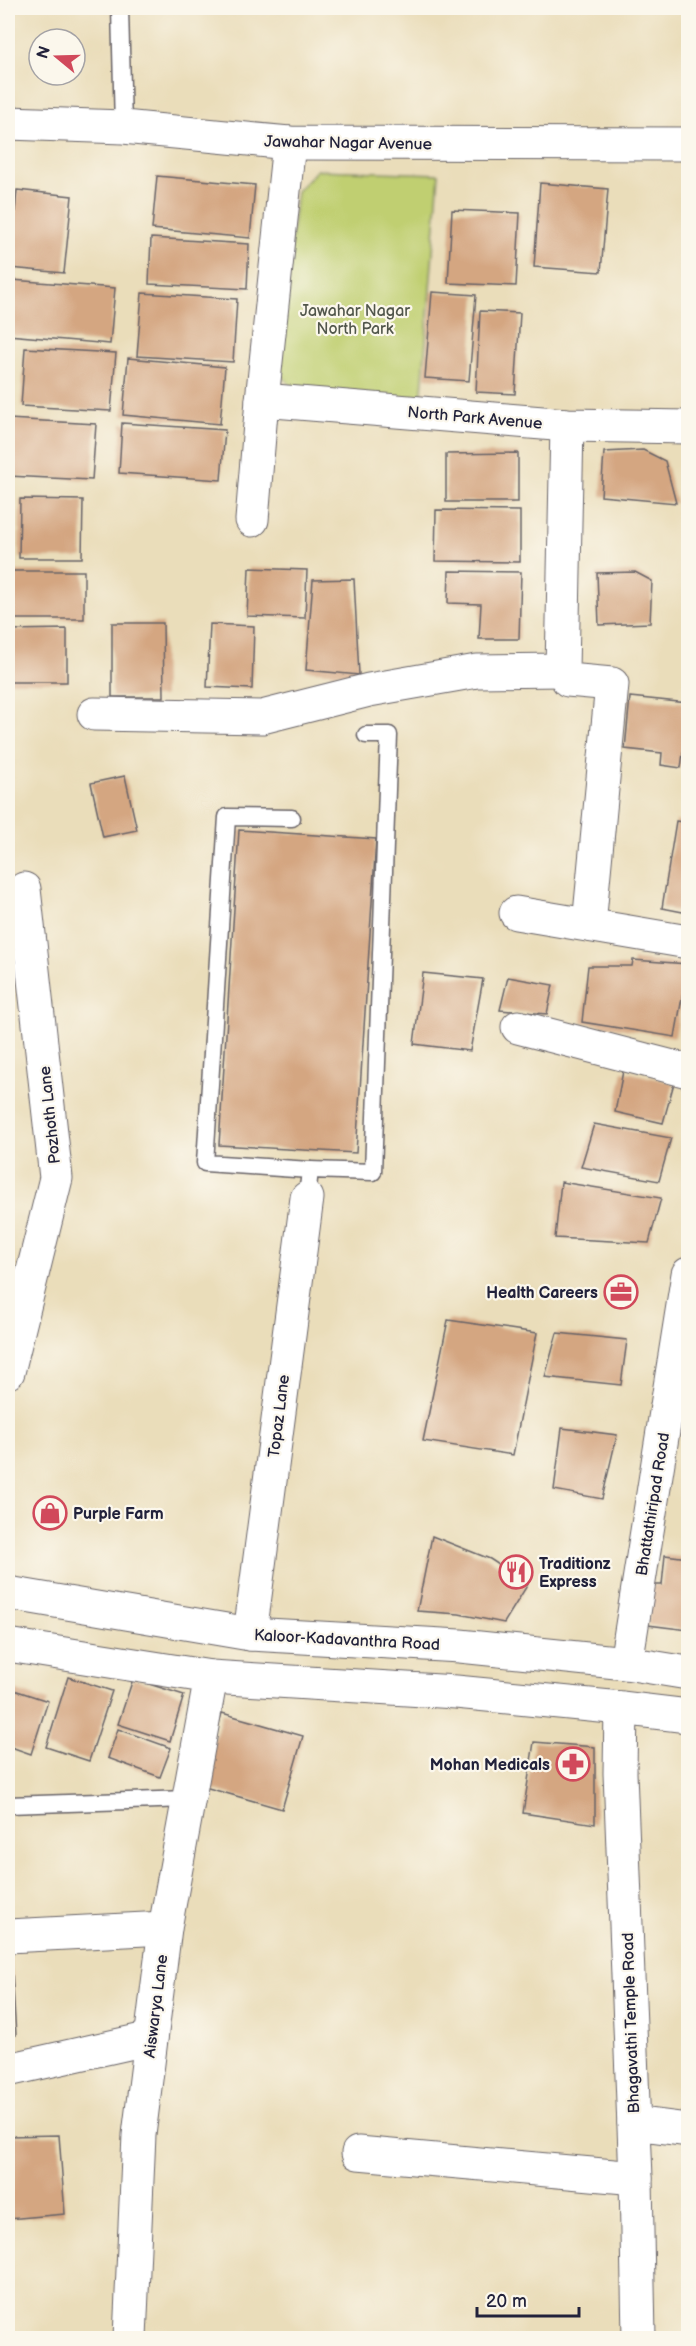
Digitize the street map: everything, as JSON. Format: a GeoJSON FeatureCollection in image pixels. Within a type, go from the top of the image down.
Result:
{"type":"FeatureCollection","features":[{"type":"Feature","properties":{"kind":"street","name":"Jawahar Nagar Avenue"},"geometry":{"type":"LineString","coordinates":[[8,123],[123,127],[289,143],[688,144]]}},
{"type":"Feature","properties":{"kind":"street"},"geometry":{"type":"LineString","coordinates":[[252,520],[289,143]]}},
{"type":"Feature","properties":{"kind":"street","name":"North Park Avenue"},"geometry":{"type":"LineString","coordinates":[[262,400],[567,425],[688,427]]}},
{"type":"Feature","properties":{"kind":"street"},"geometry":{"type":"LineString","coordinates":[[567,425],[562,670],[568,680],[612,684],[589,925]]}},
{"type":"Feature","properties":{"kind":"street"},"geometry":{"type":"LineString","coordinates":[[94,714],[262,717],[369,690],[477,671],[562,670]]}},
{"type":"Feature","properties":{"kind":"street","name":"Pozhoth Lane"},"geometry":{"type":"LineString","coordinates":[[8,1372],[56,1178],[24,889]]}},
{"type":"Feature","properties":{"kind":"street"},"geometry":{"type":"LineString","coordinates":[[516,913],[688,942]]}},
{"type":"Feature","properties":{"kind":"street"},"geometry":{"type":"LineString","coordinates":[[518,1027],[688,1071]]}},
{"type":"Feature","properties":{"kind":"street","name":"Topaz Lane"},"geometry":{"type":"LineString","coordinates":[[250,1634],[308,1184]]}},
{"type":"Feature","properties":{"kind":"street","name":"Bhattathiripad Road"},"geometry":{"type":"LineString","coordinates":[[621,1708],[626,1663],[679,1402],[688,1274]]}},
{"type":"Feature","properties":{"kind":"street","name":"Kaloor-Kadavanthra Road"},"geometry":{"type":"LineString","coordinates":[[8,1593],[250,1634],[460,1646],[626,1663],[688,1673]]}},
{"type":"Feature","properties":{"kind":"street"},"geometry":{"type":"LineString","coordinates":[[8,1645],[211,1677],[456,1692],[688,1716]]}},
{"type":"Feature","properties":{"kind":"street","name":"Aiswarya Lane"},"geometry":{"type":"LineString","coordinates":[[130,2338],[139,2135],[165,1928],[211,1677]]}},
{"type":"Feature","properties":{"kind":"street","name":"Bhagavathi Temple Road"},"geometry":{"type":"LineString","coordinates":[[621,1708],[620,1773],[636,2178],[639,2338]]}},
{"type":"Feature","properties":{"kind":"street"},"geometry":{"type":"LineString","coordinates":[[8,1936],[165,1928]]}},
{"type":"Feature","properties":{"kind":"street"},"geometry":{"type":"LineString","coordinates":[[8,2070],[151,2038]]}},
{"type":"Feature","properties":{"kind":"street"},"geometry":{"type":"LineString","coordinates":[[634,2123],[688,2130]]}},
{"type":"Feature","properties":{"kind":"street"},"geometry":{"type":"LineString","coordinates":[[358,2153],[636,2178]]}},
{"type":"Feature","properties":{"kind":"lane"},"geometry":{"type":"LineString","coordinates":[[120,8],[123,127]]}},
{"type":"Feature","properties":{"kind":"lane"},"geometry":{"type":"LineString","coordinates":[[292,818],[227,817],[205,1163],[308,1184],[373,1172],[388,735],[366,735]]}},
{"type":"Feature","properties":{"kind":"lane"},"geometry":{"type":"LineString","coordinates":[[8,1805],[188,1799]]}},
{"type":"Feature","properties":{"kind":"green space","name":"Jawahar Nagar North Park"},"geometry":{"type":"Polygon","coordinates":[[[317,170],[439,174],[421,404],[298,394],[277,370],[297,191],[317,170]]]}},
{"type":"Feature","properties":{"kind":"building"},"geometry":{"type":"Polygon","coordinates":[[[157,176],[255,185],[250,238],[152,229],[157,176]]]}},
{"type":"Feature","properties":{"kind":"building"},"geometry":{"type":"Polygon","coordinates":[[[540,183],[608,189],[601,272],[534,267],[540,183]]]}},
{"type":"Feature","properties":{"kind":"building"},"geometry":{"type":"Polygon","coordinates":[[[17,190],[72,196],[64,273],[10,268],[17,190]]]}},
{"type":"Feature","properties":{"kind":"building"},"geometry":{"type":"Polygon","coordinates":[[[452,210],[520,213],[516,286],[448,283],[452,210]]]}},
{"type":"Feature","properties":{"kind":"building"},"geometry":{"type":"Polygon","coordinates":[[[151,238],[249,244],[247,289],[149,284],[151,238]]]}},
{"type":"Feature","properties":{"kind":"building"},"geometry":{"type":"Polygon","coordinates":[[[12,280],[115,288],[110,344],[8,335],[12,280]]]}},
{"type":"Feature","properties":{"kind":"building"},"geometry":{"type":"Polygon","coordinates":[[[432,292],[476,295],[469,381],[425,378],[432,292]]]}},
{"type":"Feature","properties":{"kind":"building"},"geometry":{"type":"Polygon","coordinates":[[[142,293],[237,299],[233,362],[137,356],[142,293]]]}},
{"type":"Feature","properties":{"kind":"building"},"geometry":{"type":"Polygon","coordinates":[[[480,311],[520,313],[515,394],[476,392],[480,311]]]}},
{"type":"Feature","properties":{"kind":"building"},"geometry":{"type":"Polygon","coordinates":[[[25,348],[116,353],[111,411],[21,406],[25,348]]]}},
{"type":"Feature","properties":{"kind":"building"},"geometry":{"type":"Polygon","coordinates":[[[128,358],[225,367],[220,424],[123,415],[128,358]]]}},
{"type":"Feature","properties":{"kind":"building"},"geometry":{"type":"Polygon","coordinates":[[[8,419],[96,424],[92,480],[8,476],[8,419]]]}},
{"type":"Feature","properties":{"kind":"building"},"geometry":{"type":"Polygon","coordinates":[[[122,423],[225,430],[221,480],[119,473],[122,423]]]}},
{"type":"Feature","properties":{"kind":"building"},"geometry":{"type":"Polygon","coordinates":[[[643,450],[665,461],[676,503],[601,496],[604,452],[643,450]]]}},
{"type":"Feature","properties":{"kind":"building"},"geometry":{"type":"Polygon","coordinates":[[[518,453],[518,502],[446,502],[446,454],[518,453]]]}},
{"type":"Feature","properties":{"kind":"building"},"geometry":{"type":"Polygon","coordinates":[[[20,499],[83,500],[82,558],[19,558],[20,499]]]}},
{"type":"Feature","properties":{"kind":"building"},"geometry":{"type":"Polygon","coordinates":[[[436,510],[520,511],[520,562],[435,561],[436,510]]]}},
{"type":"Feature","properties":{"kind":"building"},"geometry":{"type":"Polygon","coordinates":[[[249,568],[307,570],[305,618],[247,616],[249,568]]]}},
{"type":"Feature","properties":{"kind":"building"},"geometry":{"type":"Polygon","coordinates":[[[8,571],[84,571],[84,619],[8,619],[8,571]]]}},
{"type":"Feature","properties":{"kind":"building"},"geometry":{"type":"Polygon","coordinates":[[[449,571],[521,572],[519,639],[479,639],[481,604],[448,603],[449,571]]]}},
{"type":"Feature","properties":{"kind":"building"},"geometry":{"type":"Polygon","coordinates":[[[635,572],[652,581],[650,623],[599,625],[597,573],[635,572]]]}},
{"type":"Feature","properties":{"kind":"building"},"geometry":{"type":"Polygon","coordinates":[[[354,579],[359,675],[306,670],[313,580],[354,579]]]}},
{"type":"Feature","properties":{"kind":"building"},"geometry":{"type":"Polygon","coordinates":[[[112,623],[163,623],[164,697],[112,697],[112,623]]]}},
{"type":"Feature","properties":{"kind":"building"},"geometry":{"type":"Polygon","coordinates":[[[210,624],[254,626],[252,689],[207,687],[210,624]]]}},
{"type":"Feature","properties":{"kind":"building"},"geometry":{"type":"Polygon","coordinates":[[[67,629],[67,682],[8,682],[8,630],[67,629]]]}},
{"type":"Feature","properties":{"kind":"building"},"geometry":{"type":"Polygon","coordinates":[[[630,697],[688,703],[688,754],[683,753],[681,768],[661,765],[662,753],[625,749],[630,697]]]}},
{"type":"Feature","properties":{"kind":"building"},"geometry":{"type":"Polygon","coordinates":[[[125,776],[137,830],[103,837],[91,783],[125,776]]]}},
{"type":"Feature","properties":{"kind":"building"},"geometry":{"type":"Polygon","coordinates":[[[676,821],[688,823],[688,913],[662,908],[676,821]]]}},
{"type":"Feature","properties":{"kind":"building"},"geometry":{"type":"Polygon","coordinates":[[[239,830],[376,839],[356,1153],[219,1145],[239,830]]]}},
{"type":"Feature","properties":{"kind":"building"},"geometry":{"type":"Polygon","coordinates":[[[633,960],[688,964],[675,1037],[582,1022],[588,966],[632,966],[633,960]]]}},
{"type":"Feature","properties":{"kind":"building"},"geometry":{"type":"Polygon","coordinates":[[[423,973],[483,979],[470,1051],[414,1044],[423,973]]]}},
{"type":"Feature","properties":{"kind":"building"},"geometry":{"type":"Polygon","coordinates":[[[508,977],[553,985],[547,1014],[500,1010],[508,977]]]}},
{"type":"Feature","properties":{"kind":"building"},"geometry":{"type":"Polygon","coordinates":[[[623,1071],[674,1083],[663,1123],[615,1112],[623,1071]]]}},
{"type":"Feature","properties":{"kind":"building"},"geometry":{"type":"Polygon","coordinates":[[[594,1124],[671,1138],[659,1181],[581,1167],[594,1124]]]}},
{"type":"Feature","properties":{"kind":"building"},"geometry":{"type":"Polygon","coordinates":[[[561,1182],[661,1198],[649,1243],[555,1238],[561,1182]]]}},
{"type":"Feature","properties":{"kind":"building"},"geometry":{"type":"Polygon","coordinates":[[[448,1320],[537,1333],[513,1455],[423,1441],[448,1320]]]}},
{"type":"Feature","properties":{"kind":"building"},"geometry":{"type":"Polygon","coordinates":[[[557,1333],[627,1340],[621,1385],[545,1377],[557,1333]]]}},
{"type":"Feature","properties":{"kind":"building"},"geometry":{"type":"Polygon","coordinates":[[[562,1428],[617,1435],[602,1499],[554,1490],[562,1428]]]}},
{"type":"Feature","properties":{"kind":"building"},"geometry":{"type":"Polygon","coordinates":[[[432,1536],[490,1559],[528,1584],[504,1623],[459,1614],[417,1611],[432,1536]]]}},
{"type":"Feature","properties":{"kind":"building"},"geometry":{"type":"Polygon","coordinates":[[[665,1555],[688,1558],[688,1630],[648,1625],[653,1585],[662,1585],[665,1555]]]}},
{"type":"Feature","properties":{"kind":"building"},"geometry":{"type":"Polygon","coordinates":[[[68,1677],[112,1691],[89,1761],[46,1747],[68,1677]]]}},
{"type":"Feature","properties":{"kind":"building"},"geometry":{"type":"Polygon","coordinates":[[[133,1679],[184,1695],[170,1741],[118,1724],[133,1679]]]}},
{"type":"Feature","properties":{"kind":"building"},"geometry":{"type":"Polygon","coordinates":[[[8,1688],[48,1701],[31,1754],[8,1746],[8,1688]]]}},
{"type":"Feature","properties":{"kind":"building"},"geometry":{"type":"Polygon","coordinates":[[[222,1713],[303,1736],[282,1809],[201,1786],[222,1713]]]}},
{"type":"Feature","properties":{"kind":"building"},"geometry":{"type":"Polygon","coordinates":[[[118,1729],[171,1748],[160,1777],[108,1758],[118,1729]]]}},
{"type":"Feature","properties":{"kind":"building"},"geometry":{"type":"Polygon","coordinates":[[[534,1742],[595,1747],[595,1824],[523,1813],[534,1742]]]}},
{"type":"Feature","properties":{"kind":"building"},"geometry":{"type":"Polygon","coordinates":[[[8,1955],[11,1955],[16,2035],[8,2036],[8,1955]]]}},
{"type":"Feature","properties":{"kind":"building"},"geometry":{"type":"Polygon","coordinates":[[[687,2055],[688,2101],[684,2101],[687,2055]]]}},
{"type":"Feature","properties":{"kind":"building"},"geometry":{"type":"Polygon","coordinates":[[[59,2135],[65,2214],[8,2219],[8,2136],[59,2135]]]}},
{"type":"Feature","properties":{"kind":"place","name":"Health Careers"},"geometry":{"type":"Point","coordinates":[621,1292]}},
{"type":"Feature","properties":{"kind":"place","name":"Purple Farm"},"geometry":{"type":"Point","coordinates":[50,1513]}},
{"type":"Feature","properties":{"kind":"place","name":"Traditionz Express"},"geometry":{"type":"Point","coordinates":[516,1572]}},
{"type":"Feature","properties":{"kind":"place","name":"Mohan Medicals"},"geometry":{"type":"Point","coordinates":[573,1764]}}]}
